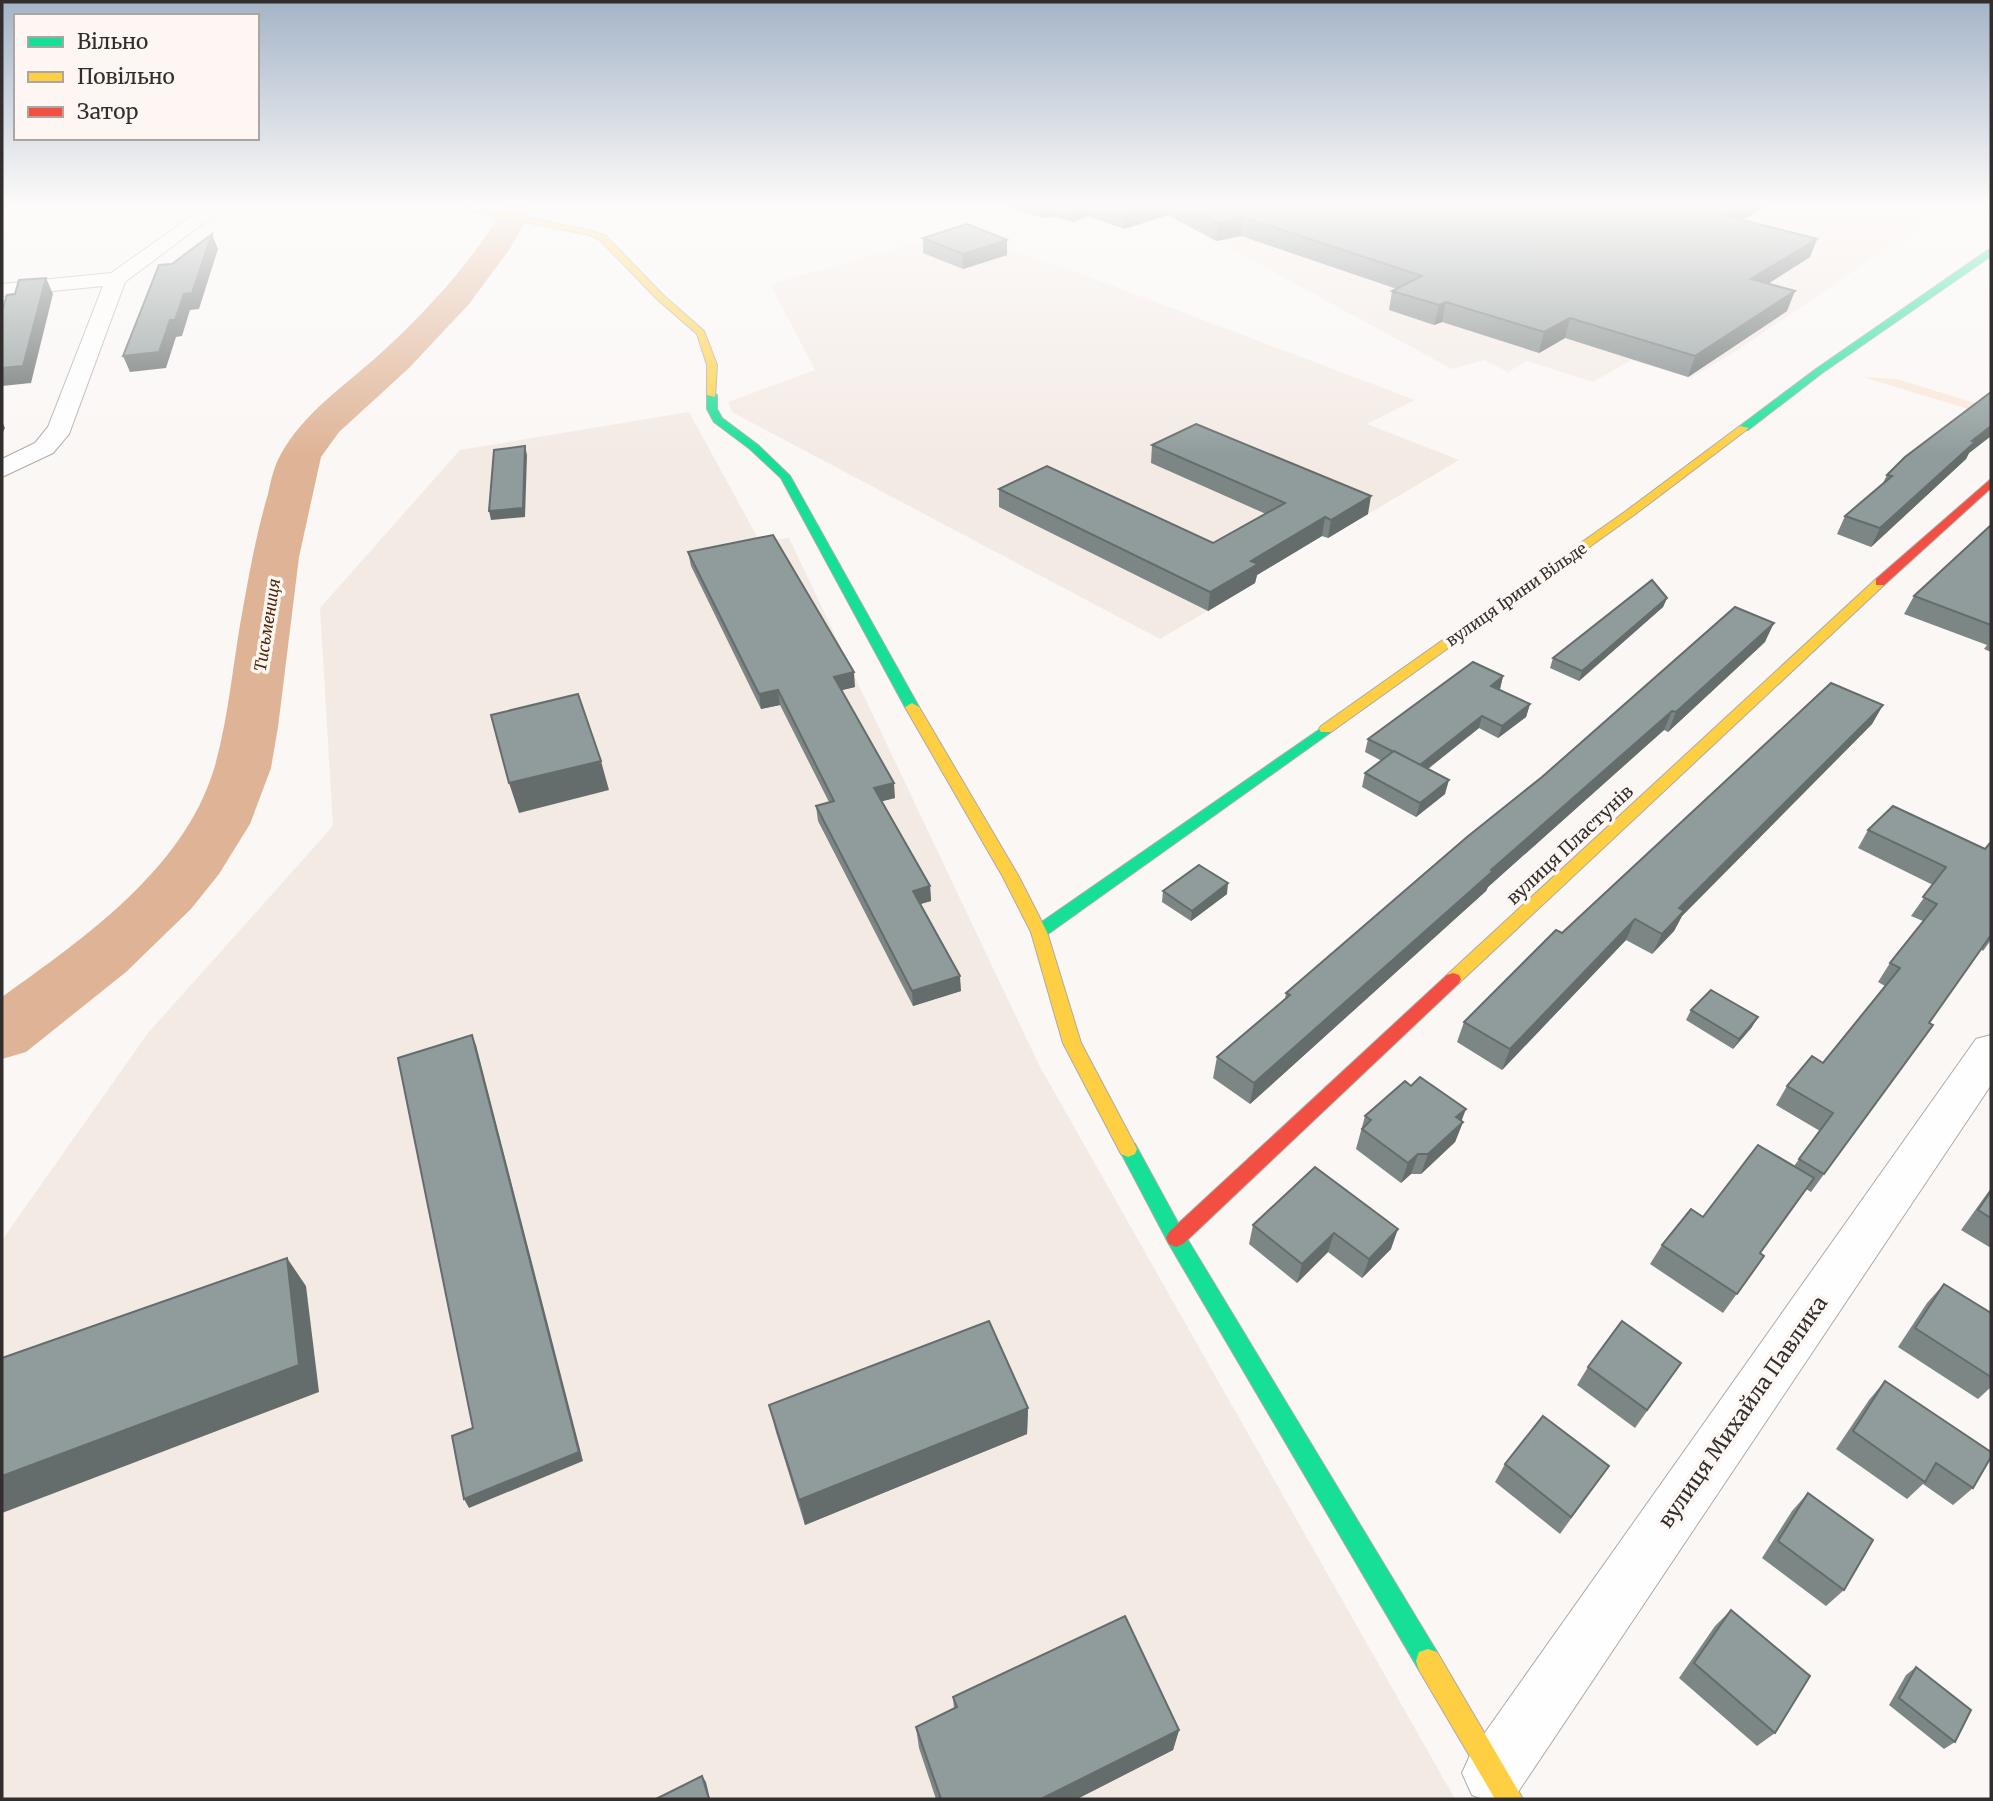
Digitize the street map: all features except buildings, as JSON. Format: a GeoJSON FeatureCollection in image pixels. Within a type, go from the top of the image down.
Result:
{"type":"FeatureCollection","features":[{"type":"Feature","properties":{"kind":"street"},"geometry":{"type":"LineString","coordinates":[[2,290],[22,288]]}},
{"type":"Feature","properties":{"kind":"street"},"geometry":{"type":"LineString","coordinates":[[2,469],[44,448],[60,429],[113,288]]}},
{"type":"Feature","properties":{"kind":"street"},"geometry":{"type":"LineString","coordinates":[[651,288],[701,333],[712,365],[712,409],[718,419],[754,446],[785,476],[818,533],[895,680],[1011,877],[1039,932],[1072,1043],[1176,1238],[1502,1786]]}},
{"type":"Feature","properties":{"kind":"street","name":"вулиця Ірини Вільде"},"geometry":{"type":"LineString","coordinates":[[1039,932],[1630,513],[1819,371],[1939,288]]}},
{"type":"Feature","properties":{"kind":"street","name":"вулиця Пластунів"},"geometry":{"type":"LineString","coordinates":[[1176,1238],[1827,630],[1991,482]]}},
{"type":"Feature","properties":{"kind":"street","name":"вулиця Михайла Павлика"},"geometry":{"type":"LineString","coordinates":[[1502,1786],[1991,1051]]}},
{"type":"Feature","properties":{"kind":"shaded area"},"geometry":{"type":"Polygon","coordinates":[[[772,288],[1119,288],[1415,400],[1367,424],[1459,460],[1328,538],[1322,536],[1249,579],[1255,583],[1160,639],[732,412],[728,402],[815,370],[772,288]]]}},
{"type":"Feature","properties":{"kind":"shaded area"},"geometry":{"type":"Polygon","coordinates":[[[1303,288],[1829,288],[1738,350],[1690,378],[1631,360],[1593,382],[1527,361],[1508,372],[1484,360],[1452,369],[1303,288]]]}},
{"type":"Feature","properties":{"kind":"shaded area"},"geometry":{"type":"Polygon","coordinates":[[[1863,377],[1897,379],[1991,408],[1991,416],[1863,377]]]}},
{"type":"Feature","properties":{"kind":"shaded area"},"geometry":{"type":"Polygon","coordinates":[[[689,412],[760,542],[789,538],[1039,1065],[1455,1799],[2,1799],[2,1240],[148,1033],[333,826],[320,608],[460,450],[689,412]]]}},
{"type":"Feature","properties":{"kind":"waterway","name":"Тисьмениця"},"geometry":{"type":"LineString","coordinates":[[2,1033],[68,983],[137,925],[197,860],[220,824],[236,788],[247,748],[276,557],[300,457],[324,423],[396,360],[463,288]]}},
{"type":"Feature","properties":{"kind":"traffic: fast"},"geometry":{"type":"LineString","coordinates":[[1744,428],[1819,371],[1939,288]]}},
{"type":"Feature","properties":{"kind":"traffic: fast"},"geometry":{"type":"LineString","coordinates":[[712,395],[712,409],[718,420],[754,447],[785,476],[912,707]]}},
{"type":"Feature","properties":{"kind":"traffic: fast"},"geometry":{"type":"LineString","coordinates":[[1039,932],[1326,729]]}},
{"type":"Feature","properties":{"kind":"traffic: fast"},"geometry":{"type":"LineString","coordinates":[[1128,1149],[1176,1238],[1428,1661]]}},
{"type":"Feature","properties":{"kind":"traffic: slow"},"geometry":{"type":"LineString","coordinates":[[651,288],[701,333],[712,365],[712,395]]}},
{"type":"Feature","properties":{"kind":"traffic: slow"},"geometry":{"type":"LineString","coordinates":[[1326,729],[1630,513],[1744,428]]}},
{"type":"Feature","properties":{"kind":"traffic: slow"},"geometry":{"type":"LineString","coordinates":[[1453,979],[1880,582]]}},
{"type":"Feature","properties":{"kind":"traffic: slow"},"geometry":{"type":"LineString","coordinates":[[912,707],[1011,877],[1039,932],[1072,1043],[1128,1149]]}},
{"type":"Feature","properties":{"kind":"traffic: slow"},"geometry":{"type":"LineString","coordinates":[[1428,1661],[1510,1799]]}},
{"type":"Feature","properties":{"kind":"traffic: jam"},"geometry":{"type":"LineString","coordinates":[[1880,582],[1991,482]]}},
{"type":"Feature","properties":{"kind":"traffic: jam"},"geometry":{"type":"LineString","coordinates":[[1176,1238],[1453,979]]}}]}
